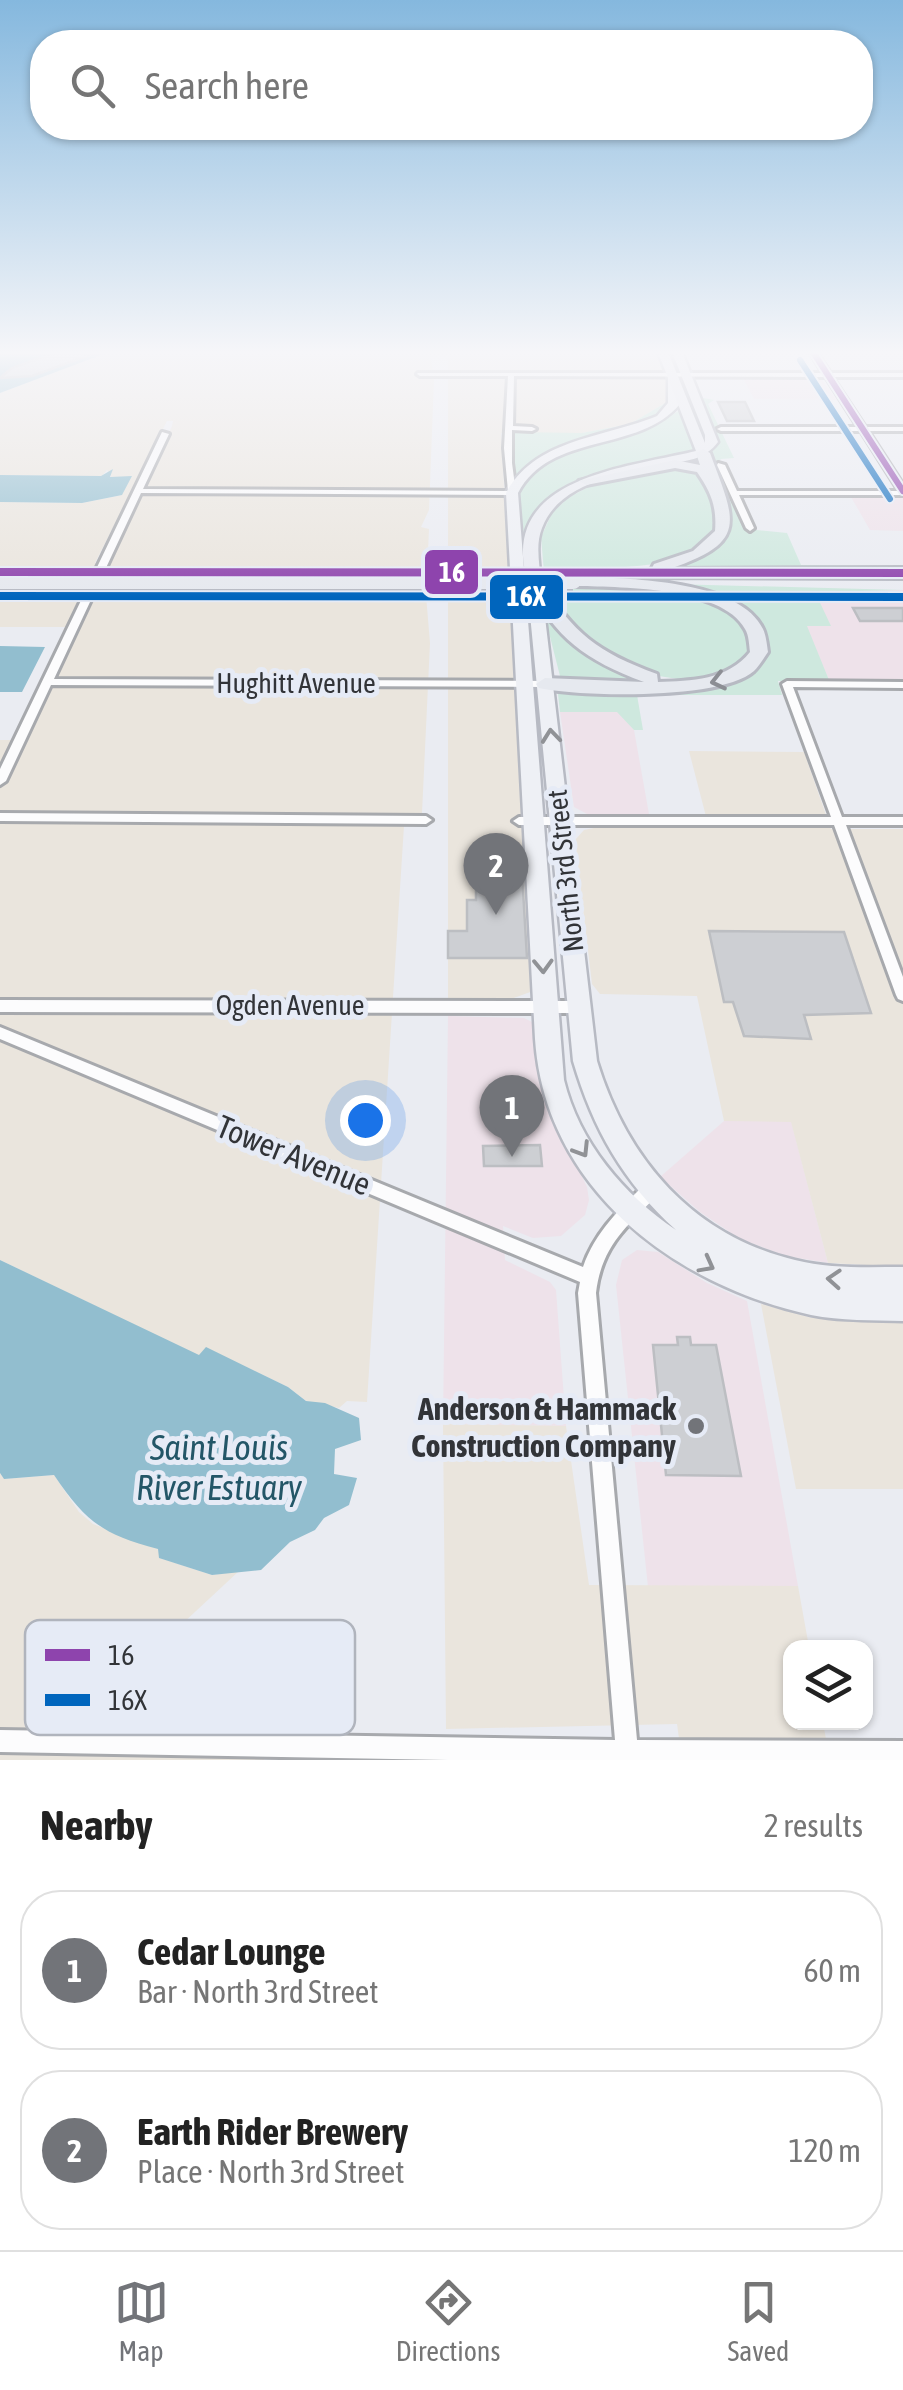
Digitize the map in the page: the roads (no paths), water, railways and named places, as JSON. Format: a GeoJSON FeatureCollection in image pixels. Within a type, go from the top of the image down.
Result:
{"type":"FeatureCollection","features":[{"type":"Feature","properties":{"kind":"highway"},"geometry":{"type":"LineString","coordinates":[[586,481],[703,453],[710,446],[711,434]]}},
{"type":"Feature","properties":{"kind":"highway"},"geometry":{"type":"LineString","coordinates":[[573,578],[662,567],[688,559],[720,536],[728,501],[703,453]]}},
{"type":"Feature","properties":{"kind":"highway"},"geometry":{"type":"LineString","coordinates":[[586,481],[664,466],[693,465],[706,472],[728,501]]}},
{"type":"Feature","properties":{"kind":"highway","name":"North 3rd Street"},"geometry":{"type":"LineString","coordinates":[[534,583],[533,534],[547,509],[586,481]]}},
{"type":"Feature","properties":{"kind":"highway"},"geometry":{"type":"LineString","coordinates":[[0,572],[903,582]]}},
{"type":"Feature","properties":{"kind":"highway"},"geometry":{"type":"LineString","coordinates":[[0,581],[903,574]]}},
{"type":"Feature","properties":{"kind":"highway"},"geometry":{"type":"LineString","coordinates":[[545,684],[678,686],[724,682],[754,666],[760,646],[752,626],[730,607],[683,590],[573,578]]}},
{"type":"Feature","properties":{"kind":"highway"},"geometry":{"type":"LineString","coordinates":[[534,583],[552,618],[584,648],[620,668],[678,686]]}},
{"type":"Feature","properties":{"kind":"main road"},"geometry":{"type":"LineString","coordinates":[[512,493],[523,473],[540,460],[615,434]]}},
{"type":"Feature","properties":{"kind":"main road","name":"North 3rd Street"},"geometry":{"type":"LineString","coordinates":[[512,493],[526,821],[550,1073],[561,1110],[584,1156],[629,1211]]}},
{"type":"Feature","properties":{"kind":"main road","name":"North 3rd Street"},"geometry":{"type":"LineString","coordinates":[[534,583],[585,1061],[593,1094],[614,1140],[651,1190]]}},
{"type":"Feature","properties":{"kind":"main road"},"geometry":{"type":"LineString","coordinates":[[651,1190],[686,1224],[767,1266],[818,1278],[903,1281]]}},
{"type":"Feature","properties":{"kind":"main road"},"geometry":{"type":"LineString","coordinates":[[629,1211],[705,1265],[764,1290],[838,1305],[903,1306]]}},
{"type":"Feature","properties":{"kind":"street"},"geometry":{"type":"LineString","coordinates":[[0,781],[165,434]]}},
{"type":"Feature","properties":{"kind":"street","name":"North 3rd Street"},"geometry":{"type":"LineString","coordinates":[[508,434],[507,466],[512,493]]}},
{"type":"Feature","properties":{"kind":"street"},"geometry":{"type":"LineString","coordinates":[[728,501],[903,492],[866,434]]}},
{"type":"Feature","properties":{"kind":"street"},"geometry":{"type":"LineString","coordinates":[[721,465],[728,501],[750,528]]}},
{"type":"Feature","properties":{"kind":"street"},"geometry":{"type":"LineString","coordinates":[[137,491],[512,493]]}},
{"type":"Feature","properties":{"kind":"street","name":"Hughitt Avenue"},"geometry":{"type":"LineString","coordinates":[[46,682],[545,684]]}},
{"type":"Feature","properties":{"kind":"street"},"geometry":{"type":"LineString","coordinates":[[903,685],[787,684],[903,995]]}},
{"type":"Feature","properties":{"kind":"street"},"geometry":{"type":"LineString","coordinates":[[0,817],[426,820]]}},
{"type":"Feature","properties":{"kind":"street"},"geometry":{"type":"LineString","coordinates":[[526,821],[903,822]]}},
{"type":"Feature","properties":{"kind":"street","name":"Ogden Avenue"},"geometry":{"type":"LineString","coordinates":[[0,1006],[580,1007]]}},
{"type":"Feature","properties":{"kind":"street","name":"Tower Avenue"},"geometry":{"type":"LineString","coordinates":[[0,1033],[588,1277]]}},
{"type":"Feature","properties":{"kind":"street"},"geometry":{"type":"LineString","coordinates":[[627,1752],[586,1302],[588,1277],[599,1245],[651,1190]]}},
{"type":"Feature","properties":{"kind":"street"},"geometry":{"type":"LineString","coordinates":[[0,1740],[627,1752],[903,1752]]}},
{"type":"Feature","properties":{"kind":"water"},"geometry":{"type":"Polygon","coordinates":[[[113,469],[110,477],[132,476],[122,495],[82,503],[0,502],[0,475],[101,476],[113,469]]]}},
{"type":"Feature","properties":{"kind":"water"},"geometry":{"type":"Polygon","coordinates":[[[0,646],[45,647],[22,692],[0,692],[0,646]]]}},
{"type":"Feature","properties":{"kind":"water","name":"Saint Louis River Estuary"},"geometry":{"type":"Polygon","coordinates":[[[0,1260],[199,1355],[206,1347],[288,1387],[306,1401],[325,1403],[359,1418],[361,1440],[335,1449],[334,1474],[357,1478],[349,1505],[324,1518],[315,1530],[290,1542],[261,1570],[212,1575],[159,1558],[158,1549],[123,1538],[97,1524],[54,1475],[4,1479],[0,1473],[0,1260]]]}},
{"type":"Feature","properties":{"kind":"place","name":"Earth Rider Brewery"},"geometry":{"type":"Point","coordinates":[496,915]}},
{"type":"Feature","properties":{"kind":"place","name":"Cedar Lounge"},"geometry":{"type":"Point","coordinates":[512,1157]}},
{"type":"Feature","properties":{"kind":"place","name":"Anderson & Hammack Construction Company"},"geometry":{"type":"Point","coordinates":[696,1426]}}]}
